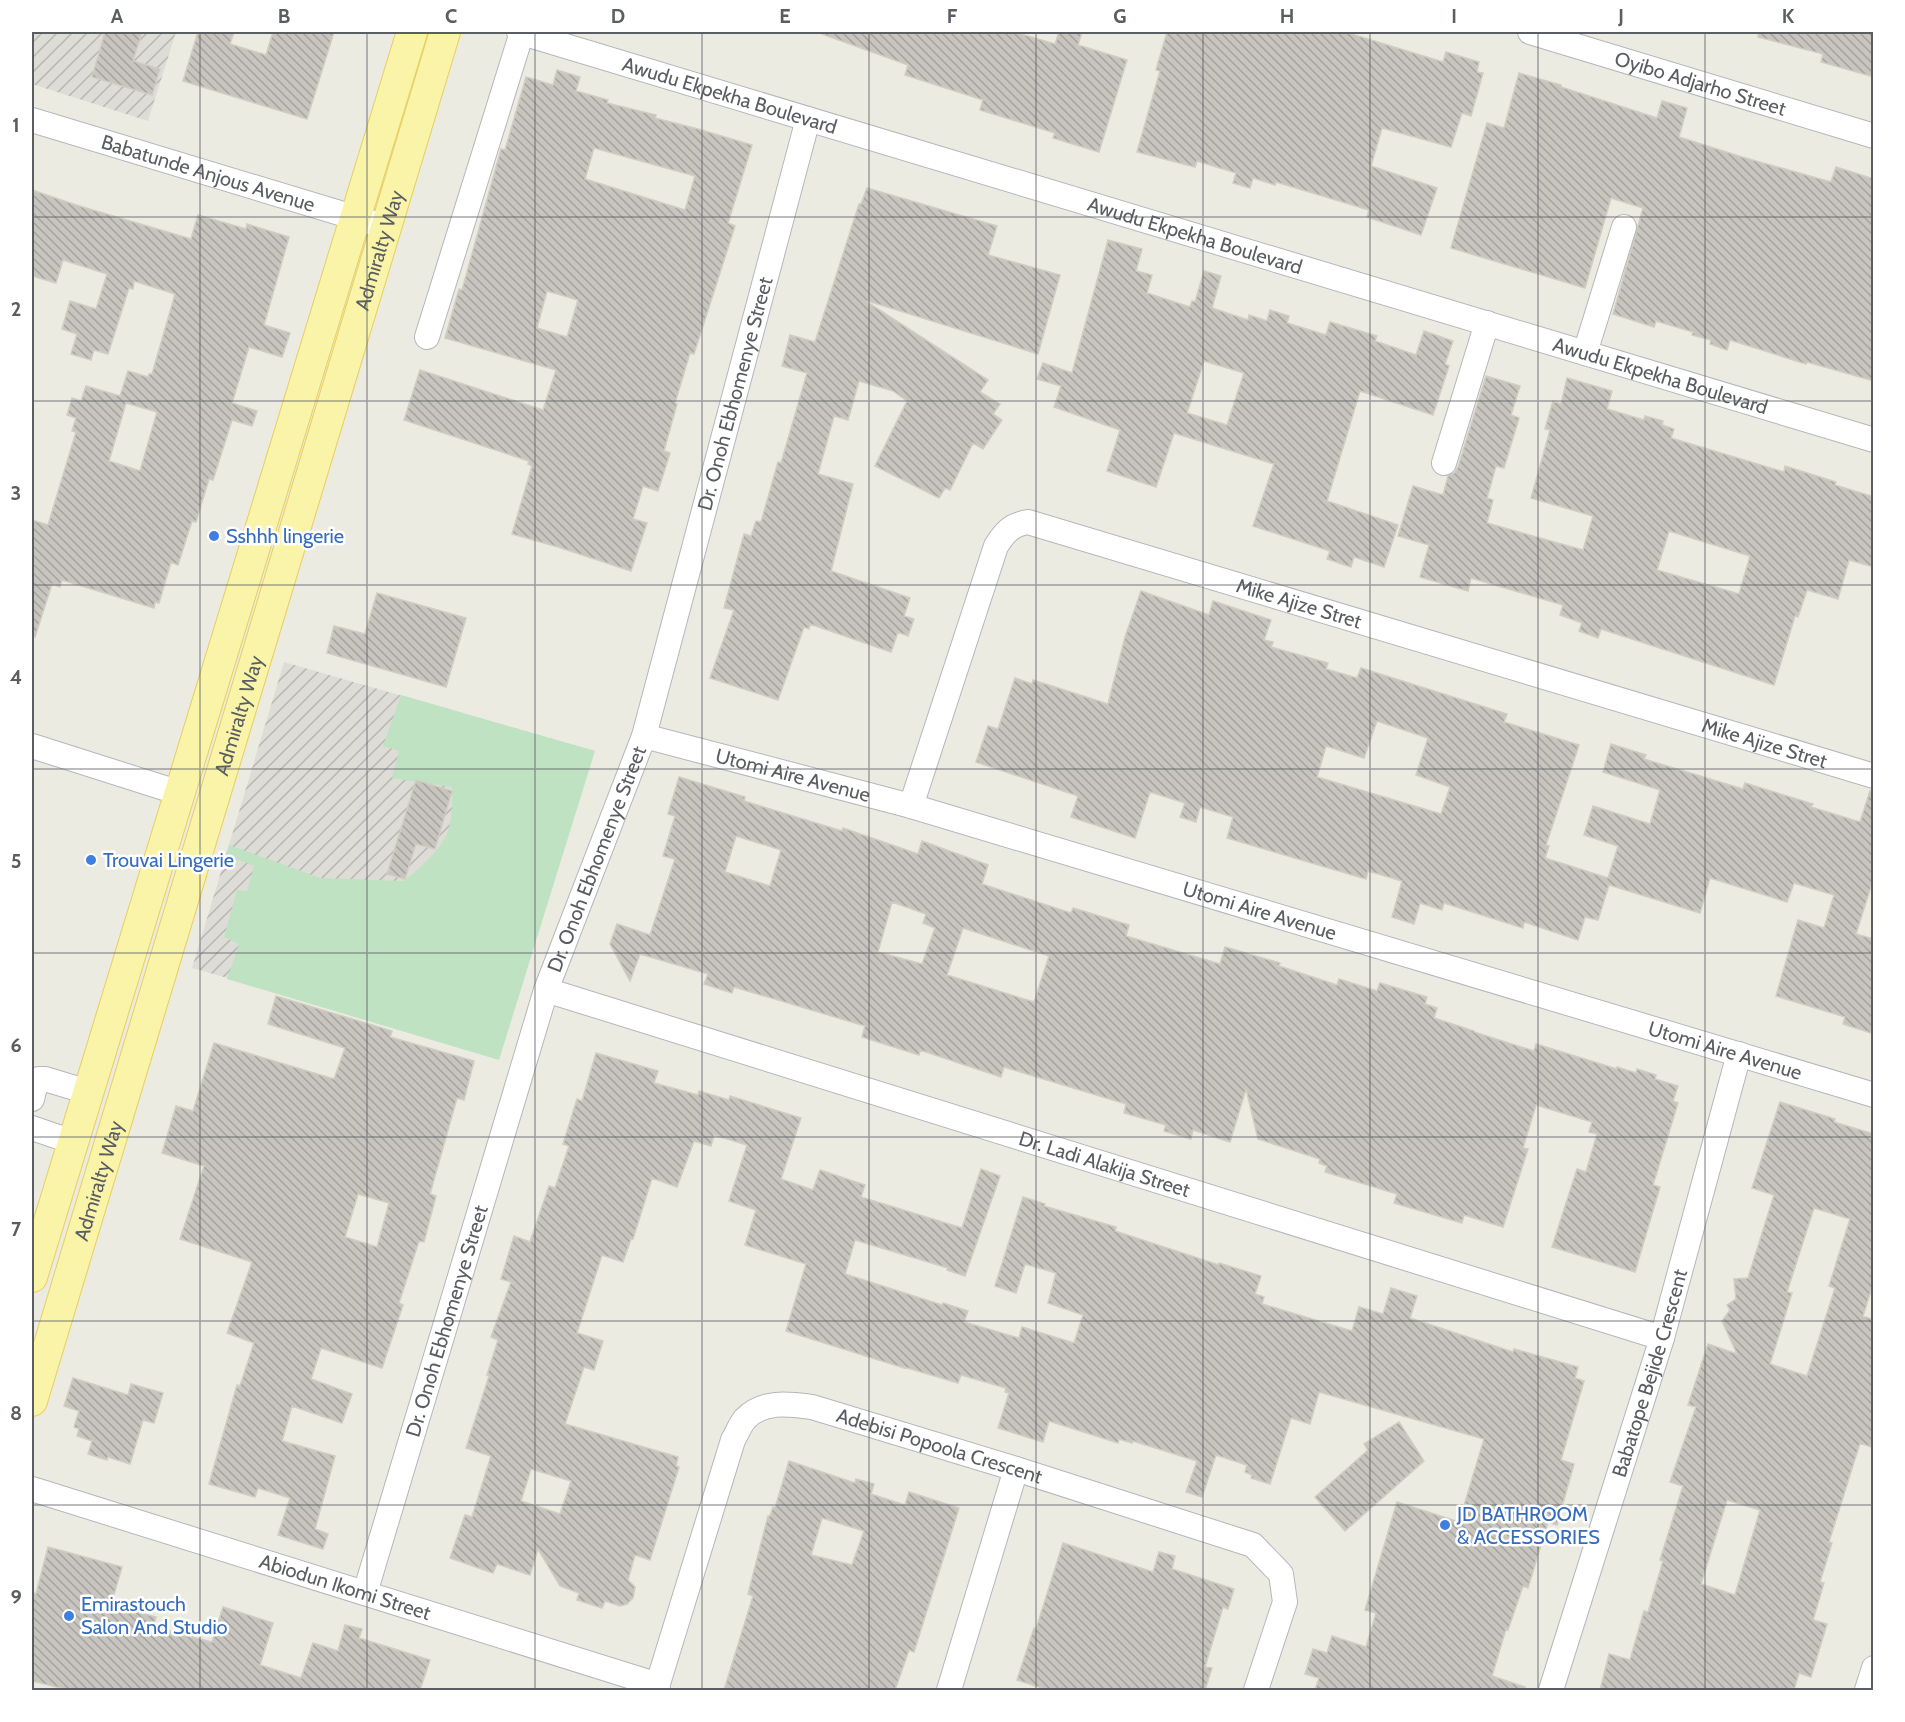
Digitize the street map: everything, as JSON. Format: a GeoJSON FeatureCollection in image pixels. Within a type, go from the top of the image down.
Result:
{"type":"FeatureCollection","features":[{"type":"Feature","properties":{"kind":"main road","name":"Admiralty Way"},"geometry":{"type":"LineString","coordinates":[[32,1277],[412,32]]}},
{"type":"Feature","properties":{"kind":"main road","name":"Admiralty Way"},"geometry":{"type":"LineString","coordinates":[[32,1401],[445,32]]}},
{"type":"Feature","properties":{"kind":"street","name":"Awudu Ekpekha Boulevard"},"geometry":{"type":"LineString","coordinates":[[520,32],[1874,440]]}},
{"type":"Feature","properties":{"kind":"street"},"geometry":{"type":"LineString","coordinates":[[427,337],[520,32]]}},
{"type":"Feature","properties":{"kind":"street","name":"Oyibo Adjarho Street"},"geometry":{"type":"LineString","coordinates":[[1530,32],[1874,136]]}},
{"type":"Feature","properties":{"kind":"street","name":"Dr. Onoh Ebhomenye Street"},"geometry":{"type":"LineString","coordinates":[[365,1593],[546,990],[644,736],[808,119]]}},
{"type":"Feature","properties":{"kind":"street","name":"Babatunde Anjous Avenue"},"geometry":{"type":"LineString","coordinates":[[32,120],[386,227]]}},
{"type":"Feature","properties":{"kind":"street"},"geometry":{"type":"LineString","coordinates":[[1584,353],[1624,227]]}},
{"type":"Feature","properties":{"kind":"street"},"geometry":{"type":"LineString","coordinates":[[1444,463],[1487,323]]}},
{"type":"Feature","properties":{"kind":"street","name":"Mike Ajize Stret"},"geometry":{"type":"LineString","coordinates":[[911,806],[996,546],[1014,525],[1028,522],[1874,776]]}},
{"type":"Feature","properties":{"kind":"street","name":"Utomi Aire Avenue"},"geometry":{"type":"LineString","coordinates":[[644,736],[911,806],[1874,1095]]}},
{"type":"Feature","properties":{"kind":"street"},"geometry":{"type":"LineString","coordinates":[[32,747],[180,793]]}},
{"type":"Feature","properties":{"kind":"street","name":"Dr. Ladi Alakija Street"},"geometry":{"type":"LineString","coordinates":[[546,990],[1662,1338]]}},
{"type":"Feature","properties":{"kind":"street","name":"Babatope Bejide Crescent"},"geometry":{"type":"LineString","coordinates":[[1551,1690],[1662,1338],[1739,1054]]}},
{"type":"Feature","properties":{"kind":"street"},"geometry":{"type":"LineString","coordinates":[[32,1099],[39,1079],[88,1092]]}},
{"type":"Feature","properties":{"kind":"street"},"geometry":{"type":"LineString","coordinates":[[32,1128],[73,1142]]}},
{"type":"Feature","properties":{"kind":"street","name":"Adebisi Popoola Crescent"},"geometry":{"type":"LineString","coordinates":[[657,1688],[733,1440],[746,1418],[767,1405],[787,1403],[812,1407],[1016,1468],[1253,1545],[1281,1574],[1285,1602],[1256,1690]]}},
{"type":"Feature","properties":{"kind":"street"},"geometry":{"type":"LineString","coordinates":[[949,1690],[1016,1468]]}},
{"type":"Feature","properties":{"kind":"street","name":"Abiodun Ikomi Street"},"geometry":{"type":"LineString","coordinates":[[32,1489],[365,1593],[657,1688]]}},
{"type":"Feature","properties":{"kind":"street"},"geometry":{"type":"LineString","coordinates":[[1867,1690],[1874,1668]]}},
{"type":"Feature","properties":{"kind":"shaded area"},"geometry":{"type":"Polygon","coordinates":[[[32,32],[176,32],[148,121],[32,84],[32,32]]]}},
{"type":"Feature","properties":{"kind":"shaded area"},"geometry":{"type":"Polygon","coordinates":[[[284,662],[595,751],[352,1013],[192,968],[284,662]]]}},
{"type":"Feature","properties":{"kind":"green space"},"geometry":{"type":"Polygon","coordinates":[[[401,695],[595,751],[499,1060],[227,979],[239,944],[224,937],[237,890],[247,891],[254,866],[226,855],[229,845],[320,878],[403,881],[426,862],[445,838],[451,820],[452,787],[392,778],[399,751],[383,746],[401,695]]]}},
{"type":"Feature","properties":{"kind":"building"},"geometry":{"type":"Polygon","coordinates":[[[105,32],[142,32],[133,61],[160,69],[152,95],[92,77],[105,32]]]}},
{"type":"Feature","properties":{"kind":"building"},"geometry":{"type":"Polygon","coordinates":[[[198,32],[234,32],[230,44],[266,55],[273,32],[334,32],[307,119],[183,81],[198,32]]]}},
{"type":"Feature","properties":{"kind":"building"},"geometry":{"type":"Polygon","coordinates":[[[822,32],[1014,32],[1055,44],[1059,32],[1082,32],[1078,45],[1127,60],[1099,152],[1053,138],[1055,133],[980,110],[983,100],[905,75],[908,65],[822,34],[822,32]]]}},
{"type":"Feature","properties":{"kind":"building"},"geometry":{"type":"Polygon","coordinates":[[[1167,32],[1345,32],[1443,62],[1446,52],[1479,62],[1477,72],[1483,73],[1471,116],[1462,113],[1451,147],[1382,128],[1371,166],[1437,188],[1421,235],[1367,217],[1369,210],[1276,182],[1275,185],[1253,178],[1250,188],[1233,183],[1236,173],[1197,161],[1195,167],[1137,152],[1160,71],[1156,70],[1167,32]]]}},
{"type":"Feature","properties":{"kind":"building"},"geometry":{"type":"Polygon","coordinates":[[[1759,32],[1874,32],[1874,77],[1821,62],[1823,54],[1758,37],[1759,32]]]}},
{"type":"Feature","properties":{"kind":"building"},"geometry":{"type":"Polygon","coordinates":[[[557,70],[580,77],[576,91],[608,100],[607,103],[656,115],[655,118],[752,145],[728,223],[735,226],[694,354],[690,353],[675,403],[677,404],[664,451],[670,453],[658,491],[643,486],[633,519],[647,523],[631,571],[512,534],[532,466],[528,464],[529,461],[404,420],[420,370],[543,410],[556,370],[445,338],[459,289],[462,290],[501,149],[505,150],[526,77],[553,85],[557,70]],[[594,148],[585,179],[685,210],[695,176],[594,148]],[[547,291],[537,328],[567,337],[578,300],[547,291]]]}},
{"type":"Feature","properties":{"kind":"building"},"geometry":{"type":"Polygon","coordinates":[[[1519,73],[1657,118],[1662,101],[1687,108],[1679,137],[1742,157],[1831,182],[1836,167],[1874,179],[1874,381],[1807,362],[1806,364],[1730,340],[1727,350],[1710,344],[1711,340],[1692,335],[1693,332],[1656,321],[1654,327],[1613,314],[1643,208],[1611,198],[1585,288],[1451,248],[1487,123],[1504,128],[1519,73]]]}},
{"type":"Feature","properties":{"kind":"building"},"geometry":{"type":"Polygon","coordinates":[[[867,188],[997,226],[988,255],[1060,275],[1038,354],[867,302],[988,380],[980,392],[1000,404],[993,414],[1002,420],[983,449],[973,443],[950,490],[945,488],[939,498],[875,466],[907,401],[893,391],[859,381],[848,420],[834,416],[818,474],[853,484],[831,571],[910,598],[904,616],[914,619],[908,636],[898,632],[891,652],[810,624],[809,629],[804,627],[778,700],[710,678],[734,610],[724,608],[744,534],[751,536],[756,521],[761,522],[807,373],[782,366],[790,335],[815,342],[859,204],[867,188]]]}},
{"type":"Feature","properties":{"kind":"building"},"geometry":{"type":"Polygon","coordinates":[[[32,190],[191,239],[198,215],[246,229],[247,224],[289,237],[264,325],[290,333],[282,357],[249,347],[232,403],[257,411],[252,426],[232,420],[213,480],[209,479],[196,522],[192,521],[178,565],[171,562],[159,603],[155,602],[154,608],[62,580],[60,587],[52,584],[35,637],[32,636],[32,520],[48,525],[76,432],[72,431],[76,418],[67,415],[72,398],[81,401],[86,386],[120,396],[128,371],[148,377],[152,374],[175,294],[134,281],[133,289],[129,288],[108,354],[94,350],[91,360],[71,354],[77,334],[62,329],[70,301],[96,309],[107,274],[63,260],[56,283],[32,276],[32,190]],[[126,403],[109,461],[140,471],[157,412],[126,403]]]}},
{"type":"Feature","properties":{"kind":"building"},"geometry":{"type":"Polygon","coordinates":[[[1108,240],[1142,249],[1136,271],[1152,275],[1147,293],[1190,307],[1192,301],[1195,302],[1204,271],[1221,276],[1212,308],[1248,320],[1249,315],[1267,321],[1270,310],[1289,316],[1287,323],[1326,335],[1330,322],[1377,336],[1375,341],[1416,355],[1424,331],[1453,341],[1445,364],[1449,366],[1433,415],[1360,391],[1327,501],[1398,525],[1384,567],[1354,557],[1351,567],[1327,559],[1330,551],[1253,526],[1274,464],[1174,433],[1156,487],[1107,471],[1120,430],[1054,407],[1061,386],[1037,379],[1043,363],[1072,373],[1108,240]],[[1204,361],[1187,413],[1227,425],[1244,373],[1204,361]]]}},
{"type":"Feature","properties":{"kind":"building"},"geometry":{"type":"Polygon","coordinates":[[[1486,376],[1520,386],[1511,415],[1519,418],[1504,468],[1496,466],[1487,498],[1493,500],[1487,523],[1583,550],[1593,516],[1531,498],[1550,430],[1545,429],[1553,401],[1561,404],[1567,378],[1612,391],[1607,409],[1644,420],[1645,416],[1663,421],[1662,425],[1674,429],[1671,438],[1784,472],[1785,466],[1874,497],[1874,567],[1849,560],[1838,599],[1807,590],[1798,617],[1795,616],[1774,685],[1601,629],[1598,638],[1579,631],[1582,623],[1560,615],[1563,605],[1471,578],[1468,591],[1420,577],[1429,545],[1398,536],[1413,486],[1443,495],[1448,476],[1458,467],[1486,376]],[[1669,531],[1657,570],[1739,594],[1750,556],[1669,531]]]}},
{"type":"Feature","properties":{"kind":"building"},"geometry":{"type":"Polygon","coordinates":[[[1141,591],[1209,615],[1213,601],[1271,620],[1264,640],[1273,642],[1271,647],[1328,663],[1326,669],[1357,678],[1361,668],[1507,714],[1504,722],[1579,745],[1546,845],[1549,846],[1545,858],[1608,878],[1618,846],[1584,835],[1593,806],[1650,824],[1660,790],[1603,772],[1611,744],[1646,755],[1644,759],[1743,789],[1745,783],[1813,804],[1811,807],[1860,822],[1870,791],[1874,792],[1874,877],[1856,934],[1874,939],[1874,1034],[1843,1024],[1845,1017],[1776,996],[1798,920],[1824,928],[1834,895],[1794,883],[1787,902],[1710,878],[1700,913],[1609,885],[1598,920],[1585,917],[1578,940],[1524,922],[1523,928],[1444,903],[1442,910],[1420,903],[1414,924],[1392,917],[1402,881],[1368,871],[1366,879],[1227,838],[1233,817],[1200,807],[1196,822],[1180,817],[1185,803],[1150,792],[1135,838],[1071,817],[1078,796],[976,762],[988,726],[998,729],[1015,678],[1032,684],[1033,680],[1108,704],[1125,637],[1141,591]],[[1377,721],[1364,758],[1326,746],[1317,777],[1441,814],[1450,787],[1416,775],[1428,738],[1377,721]]]}},
{"type":"Feature","properties":{"kind":"building"},"geometry":{"type":"Polygon","coordinates":[[[377,593],[466,618],[446,687],[327,653],[334,626],[365,634],[377,593]]]}},
{"type":"Feature","properties":{"kind":"building"},"geometry":{"type":"Polygon","coordinates":[[[679,777],[745,797],[744,801],[842,831],[843,828],[918,854],[922,841],[988,865],[982,884],[1071,913],[1073,908],[1129,925],[1126,936],[1220,964],[1225,947],[1280,963],[1279,966],[1337,985],[1339,979],[1377,991],[1380,983],[1427,997],[1425,1004],[1437,1008],[1434,1018],[1474,1032],[1534,1051],[1536,1044],[1617,1069],[1617,1067],[1636,1073],[1637,1069],[1656,1075],[1655,1079],[1678,1086],[1673,1101],[1678,1103],[1653,1185],[1660,1187],[1635,1272],[1552,1247],[1577,1169],[1586,1172],[1597,1134],[1589,1132],[1592,1122],[1536,1105],[1523,1148],[1528,1149],[1503,1227],[1464,1215],[1462,1223],[1394,1203],[1397,1194],[1325,1172],[1327,1166],[1319,1163],[1320,1159],[1258,1139],[1246,1089],[1230,1142],[1193,1130],[1191,1139],[1164,1131],[1166,1125],[1124,1113],[1126,1104],[1004,1067],[1001,1077],[920,1050],[919,1055],[862,1037],[865,1026],[734,987],[732,993],[704,984],[708,974],[640,954],[630,981],[610,944],[617,924],[650,935],[675,859],[663,856],[675,816],[668,814],[679,777]],[[736,836],[725,872],[770,886],[781,850],[736,836]],[[892,902],[878,952],[922,964],[935,928],[923,923],[926,914],[892,902]],[[963,928],[947,975],[1034,1002],[1049,956],[963,928]]]}},
{"type":"Feature","properties":{"kind":"building"},"geometry":{"type":"Polygon","coordinates":[[[416,780],[452,791],[435,849],[416,844],[405,879],[387,874],[416,780]]]}},
{"type":"Feature","properties":{"kind":"building"},"geometry":{"type":"Polygon","coordinates":[[[276,996],[392,1031],[390,1037],[474,1061],[464,1100],[457,1098],[430,1194],[436,1196],[424,1242],[419,1241],[399,1303],[403,1305],[382,1368],[321,1348],[311,1379],[352,1394],[342,1423],[292,1406],[282,1441],[335,1456],[315,1529],[328,1534],[323,1549],[278,1535],[290,1498],[258,1488],[255,1497],[209,1484],[237,1385],[240,1386],[254,1343],[227,1333],[252,1262],[180,1239],[204,1166],[162,1153],[176,1106],[193,1111],[214,1043],[334,1079],[345,1048],[268,1024],[276,996]],[[358,1194],[345,1237],[377,1247],[389,1203],[358,1194]]]}},
{"type":"Feature","properties":{"kind":"building"},"geometry":{"type":"Polygon","coordinates":[[[596,1053],[658,1071],[654,1083],[698,1095],[699,1091],[729,1100],[730,1096],[801,1118],[781,1179],[813,1190],[820,1170],[865,1185],[861,1197],[962,1228],[981,1169],[1000,1176],[965,1276],[947,1270],[948,1268],[855,1240],[845,1274],[968,1311],[964,1322],[1019,1338],[1022,1327],[1074,1343],[1083,1315],[1048,1303],[1056,1273],[1025,1264],[1016,1293],[995,1286],[1023,1197],[1045,1204],[1044,1206],[1116,1227],[1115,1231],[1219,1265],[1219,1263],[1261,1276],[1255,1294],[1264,1297],[1262,1304],[1352,1331],[1359,1307],[1383,1314],[1391,1288],[1417,1296],[1410,1318],[1513,1352],[1514,1349],[1578,1367],[1575,1378],[1584,1381],[1561,1460],[1574,1464],[1557,1525],[1548,1522],[1528,1588],[1523,1586],[1508,1630],[1506,1629],[1492,1676],[1525,1687],[1525,1690],[1315,1690],[1319,1678],[1305,1674],[1313,1649],[1327,1653],[1332,1636],[1366,1647],[1376,1613],[1365,1610],[1397,1502],[1459,1522],[1484,1439],[1319,1392],[1310,1424],[1291,1418],[1270,1484],[1251,1478],[1252,1475],[1245,1472],[1247,1465],[1216,1455],[1202,1497],[1186,1492],[1197,1461],[1133,1441],[1132,1443],[1119,1439],[1118,1443],[1049,1421],[1043,1442],[998,1428],[1009,1393],[1005,1392],[1006,1388],[961,1375],[958,1383],[786,1331],[806,1264],[745,1245],[756,1210],[729,1201],[747,1145],[714,1135],[711,1146],[694,1141],[677,1187],[652,1178],[633,1239],[631,1239],[623,1262],[602,1255],[577,1333],[603,1341],[594,1370],[584,1367],[565,1424],[678,1457],[676,1466],[679,1467],[650,1560],[635,1555],[628,1580],[635,1587],[633,1598],[627,1604],[620,1606],[605,1601],[602,1608],[577,1600],[579,1593],[560,1586],[538,1549],[530,1575],[497,1564],[493,1573],[450,1558],[465,1515],[472,1517],[491,1456],[466,1448],[498,1340],[491,1337],[511,1282],[501,1279],[514,1236],[530,1242],[549,1186],[555,1188],[569,1146],[563,1144],[577,1099],[582,1101],[596,1053]],[[531,1469],[521,1501],[560,1514],[571,1481],[531,1469]]]}},
{"type":"Feature","properties":{"kind":"building"},"geometry":{"type":"Polygon","coordinates":[[[1780,1102],[1874,1134],[1874,1281],[1863,1316],[1874,1320],[1874,1448],[1860,1443],[1829,1542],[1832,1543],[1820,1582],[1824,1583],[1813,1620],[1827,1624],[1811,1677],[1799,1673],[1794,1690],[1600,1690],[1609,1654],[1630,1660],[1644,1611],[1648,1612],[1663,1561],[1660,1560],[1683,1486],[1670,1482],[1696,1407],[1688,1405],[1708,1344],[1737,1354],[1722,1321],[1730,1310],[1727,1305],[1736,1299],[1734,1279],[1748,1278],[1774,1195],[1752,1188],[1780,1102]],[[1814,1208],[1787,1292],[1792,1293],[1770,1364],[1807,1376],[1835,1288],[1829,1286],[1850,1219],[1814,1208]],[[1727,1500],[1701,1584],[1735,1595],[1760,1510],[1727,1500]]]}},
{"type":"Feature","properties":{"kind":"building"},"geometry":{"type":"Polygon","coordinates":[[[73,1378],[128,1395],[131,1384],[163,1393],[154,1423],[143,1420],[130,1464],[88,1454],[92,1441],[77,1436],[79,1429],[74,1427],[79,1411],[64,1406],[73,1378]]]}},
{"type":"Feature","properties":{"kind":"building"},"geometry":{"type":"Polygon","coordinates":[[[1399,1422],[1424,1461],[1345,1531],[1315,1497],[1368,1450],[1364,1444],[1399,1422]]]}},
{"type":"Feature","properties":{"kind":"building"},"geometry":{"type":"Polygon","coordinates":[[[789,1461],[855,1483],[856,1479],[874,1484],[871,1494],[905,1505],[909,1492],[959,1508],[914,1652],[909,1650],[895,1690],[724,1690],[753,1596],[748,1594],[768,1516],[773,1507],[775,1508],[789,1461]],[[822,1518],[811,1555],[852,1565],[864,1531],[822,1518]]]}},
{"type":"Feature","properties":{"kind":"building"},"geometry":{"type":"Polygon","coordinates":[[[1063,1543],[1153,1572],[1159,1552],[1175,1556],[1172,1569],[1234,1589],[1228,1609],[1223,1607],[1205,1667],[1212,1668],[1205,1690],[1048,1690],[1017,1680],[1063,1543]]]}},
{"type":"Feature","properties":{"kind":"building"},"geometry":{"type":"Polygon","coordinates":[[[48,1547],[122,1567],[111,1605],[156,1617],[153,1627],[212,1642],[223,1607],[273,1623],[260,1665],[301,1678],[313,1643],[338,1651],[345,1625],[362,1629],[359,1638],[430,1660],[420,1690],[69,1690],[32,1681],[32,1592],[36,1594],[48,1547]]]}},
{"type":"Feature","properties":{"kind":"place","name":"Sshhh lingerie"},"geometry":{"type":"Point","coordinates":[214,536]}},
{"type":"Feature","properties":{"kind":"place","name":"Trouvai Lingerie"},"geometry":{"type":"Point","coordinates":[91,860]}},
{"type":"Feature","properties":{"kind":"place","name":"JD BATHROOM & ACCESSORIES"},"geometry":{"type":"Point","coordinates":[1445,1525]}},
{"type":"Feature","properties":{"kind":"place","name":"Emirastouch Salon And Studio"},"geometry":{"type":"Point","coordinates":[69,1616]}}]}
